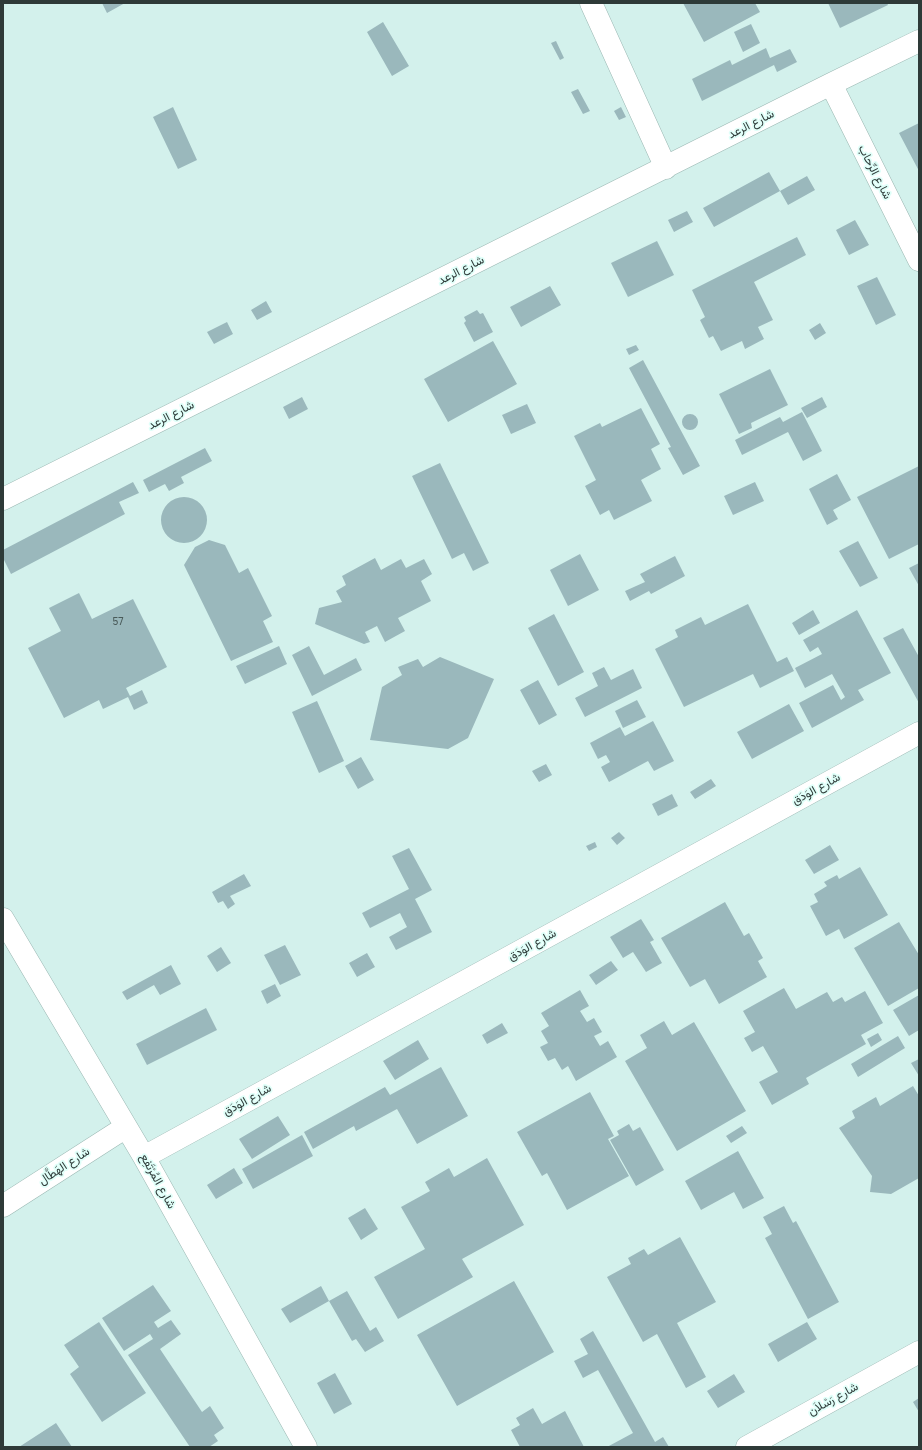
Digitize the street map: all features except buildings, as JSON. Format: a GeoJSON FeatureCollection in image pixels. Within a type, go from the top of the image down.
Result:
{"type":"FeatureCollection","features":[{"type":"Feature","properties":{"kind":"street"},"geometry":{"type":"LineString","coordinates":[[591,3],[666,168]]}},
{"type":"Feature","properties":{"kind":"street","name":"شارع الرعد"},"geometry":{"type":"LineString","coordinates":[[3,499],[919,41]]}},
{"type":"Feature","properties":{"kind":"street","name":"شارع الرِّحاب"},"geometry":{"type":"LineString","coordinates":[[831,84],[919,260]]}},
{"type":"Feature","properties":{"kind":"street","name":"شارع الوَدَق"},"geometry":{"type":"LineString","coordinates":[[144,1157],[919,733]]}},
{"type":"Feature","properties":{"kind":"street","name":"شارع المُرْتَفِع"},"geometry":{"type":"LineString","coordinates":[[3,919],[144,1157],[306,1447]]}},
{"type":"Feature","properties":{"kind":"street","name":"شارع الهَطَّال"},"geometry":{"type":"LineString","coordinates":[[3,1206],[126,1127]]}},
{"type":"Feature","properties":{"kind":"street","name":"شارع رَسْلاَن"},"geometry":{"type":"LineString","coordinates":[[747,1447],[919,1352]]}}]}
